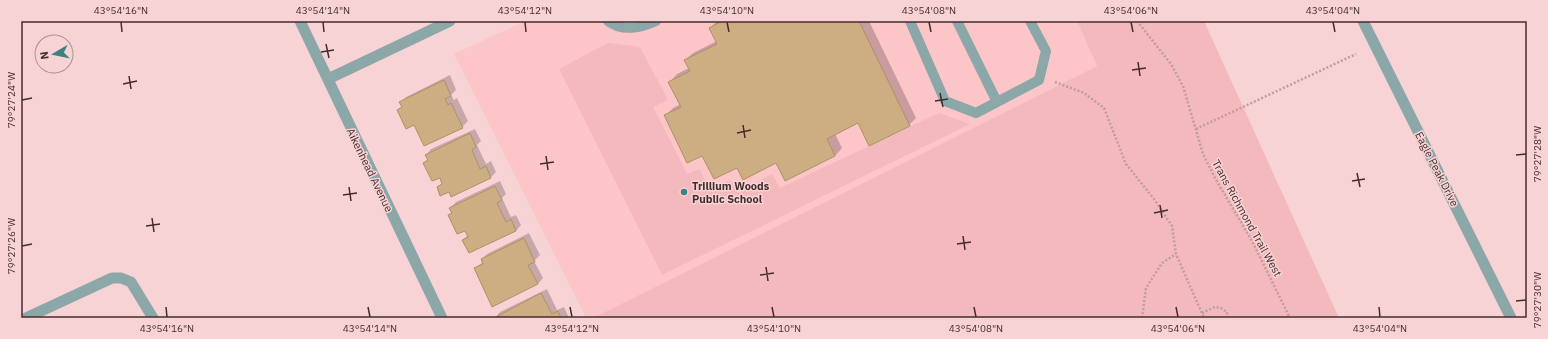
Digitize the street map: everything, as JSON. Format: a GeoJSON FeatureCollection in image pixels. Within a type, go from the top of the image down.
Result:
{"type":"FeatureCollection","features":[{"type":"Feature","properties":{"kind":"street","name":"Aikenhead Avenue"},"geometry":{"type":"LineString","coordinates":[[300,21],[442,318]]}},
{"type":"Feature","properties":{"kind":"street"},"geometry":{"type":"LineString","coordinates":[[328,79],[450,21]]}},
{"type":"Feature","properties":{"kind":"street","name":"Eagle Peak Drive"},"geometry":{"type":"LineString","coordinates":[[1363,21],[1511,318]]}},
{"type":"Feature","properties":{"kind":"street"},"geometry":{"type":"LineString","coordinates":[[26,318],[112,278],[121,278],[131,282],[153,318]]}},
{"type":"Feature","properties":{"kind":"lane"},"geometry":{"type":"LineString","coordinates":[[608,21],[613,25],[624,28],[643,27],[656,21]]}},
{"type":"Feature","properties":{"kind":"lane"},"geometry":{"type":"LineString","coordinates":[[910,21],[945,101],[976,113],[1039,80],[1046,51],[1030,21]]}},
{"type":"Feature","properties":{"kind":"lane"},"geometry":{"type":"LineString","coordinates":[[957,21],[997,102]]}},
{"type":"Feature","properties":{"kind":"path","name":"Trans Richmond Trail West"},"geometry":{"type":"LineString","coordinates":[[1137,21],[1171,64],[1183,86],[1203,154],[1216,180],[1252,241],[1290,318]]}},
{"type":"Feature","properties":{"kind":"path"},"geometry":{"type":"LineString","coordinates":[[1196,129],[1356,54]]}},
{"type":"Feature","properties":{"kind":"path"},"geometry":{"type":"LineString","coordinates":[[1040,76],[1084,93],[1104,108],[1126,164],[1154,199],[1172,226],[1176,254],[1204,318]]}},
{"type":"Feature","properties":{"kind":"path"},"geometry":{"type":"LineString","coordinates":[[1142,318],[1146,288],[1162,263],[1176,254]]}},
{"type":"Feature","properties":{"kind":"path"},"geometry":{"type":"LineString","coordinates":[[1202,312],[1215,307],[1222,308],[1227,312],[1228,318]]}},
{"type":"Feature","properties":{"kind":"shaded area","name":"Trillium Woods Public School"},"geometry":{"type":"Polygon","coordinates":[[[525,21],[1077,21],[1097,66],[593,318],[586,318],[454,54],[525,21]]]}},
{"type":"Feature","properties":{"kind":"shaded area"},"geometry":{"type":"Polygon","coordinates":[[[1077,21],[1204,21],[1339,318],[593,318],[1097,66],[1077,21]]]}},
{"type":"Feature","properties":{"kind":"shaded area"},"geometry":{"type":"Polygon","coordinates":[[[608,43],[640,47],[668,100],[653,107],[687,174],[699,169],[710,190],[730,180],[738,193],[772,174],[780,188],[939,113],[970,124],[662,275],[559,69],[608,43]]]}},
{"type":"Feature","properties":{"kind":"building","name":"Trillium Woods Public School"},"geometry":{"type":"Polygon","coordinates":[[[722,21],[859,21],[910,126],[869,146],[858,123],[827,139],[835,156],[785,181],[776,163],[743,180],[737,168],[714,179],[702,156],[687,163],[664,115],[681,107],[668,82],[690,71],[684,60],[717,44],[709,28],[722,21]]]}},
{"type":"Feature","properties":{"kind":"building"},"geometry":{"type":"Polygon","coordinates":[[[444,80],[451,96],[445,99],[448,105],[451,103],[463,128],[424,146],[414,125],[406,129],[397,110],[402,107],[399,102],[444,80]]]}},
{"type":"Feature","properties":{"kind":"building"},"geometry":{"type":"Polygon","coordinates":[[[470,133],[476,147],[472,150],[480,169],[486,166],[491,178],[451,197],[449,192],[440,196],[437,187],[442,184],[440,178],[432,181],[423,163],[428,160],[425,155],[470,133]]]}},
{"type":"Feature","properties":{"kind":"building"},"geometry":{"type":"Polygon","coordinates":[[[495,186],[502,200],[497,203],[506,222],[511,219],[516,231],[469,253],[462,240],[468,237],[465,231],[457,234],[448,215],[452,213],[449,208],[495,186]]]}},
{"type":"Feature","properties":{"kind":"building"},"geometry":{"type":"Polygon","coordinates":[[[524,238],[535,262],[528,265],[538,284],[492,307],[474,268],[483,264],[481,259],[524,238]]]}},
{"type":"Feature","properties":{"kind":"building"},"geometry":{"type":"Polygon","coordinates":[[[541,293],[552,314],[558,311],[561,318],[494,318],[541,293]]]}},
{"type":"Feature","properties":{"kind":"place","name":"Trillium Woods Public School"},"geometry":{"type":"Point","coordinates":[684,192]}}]}
